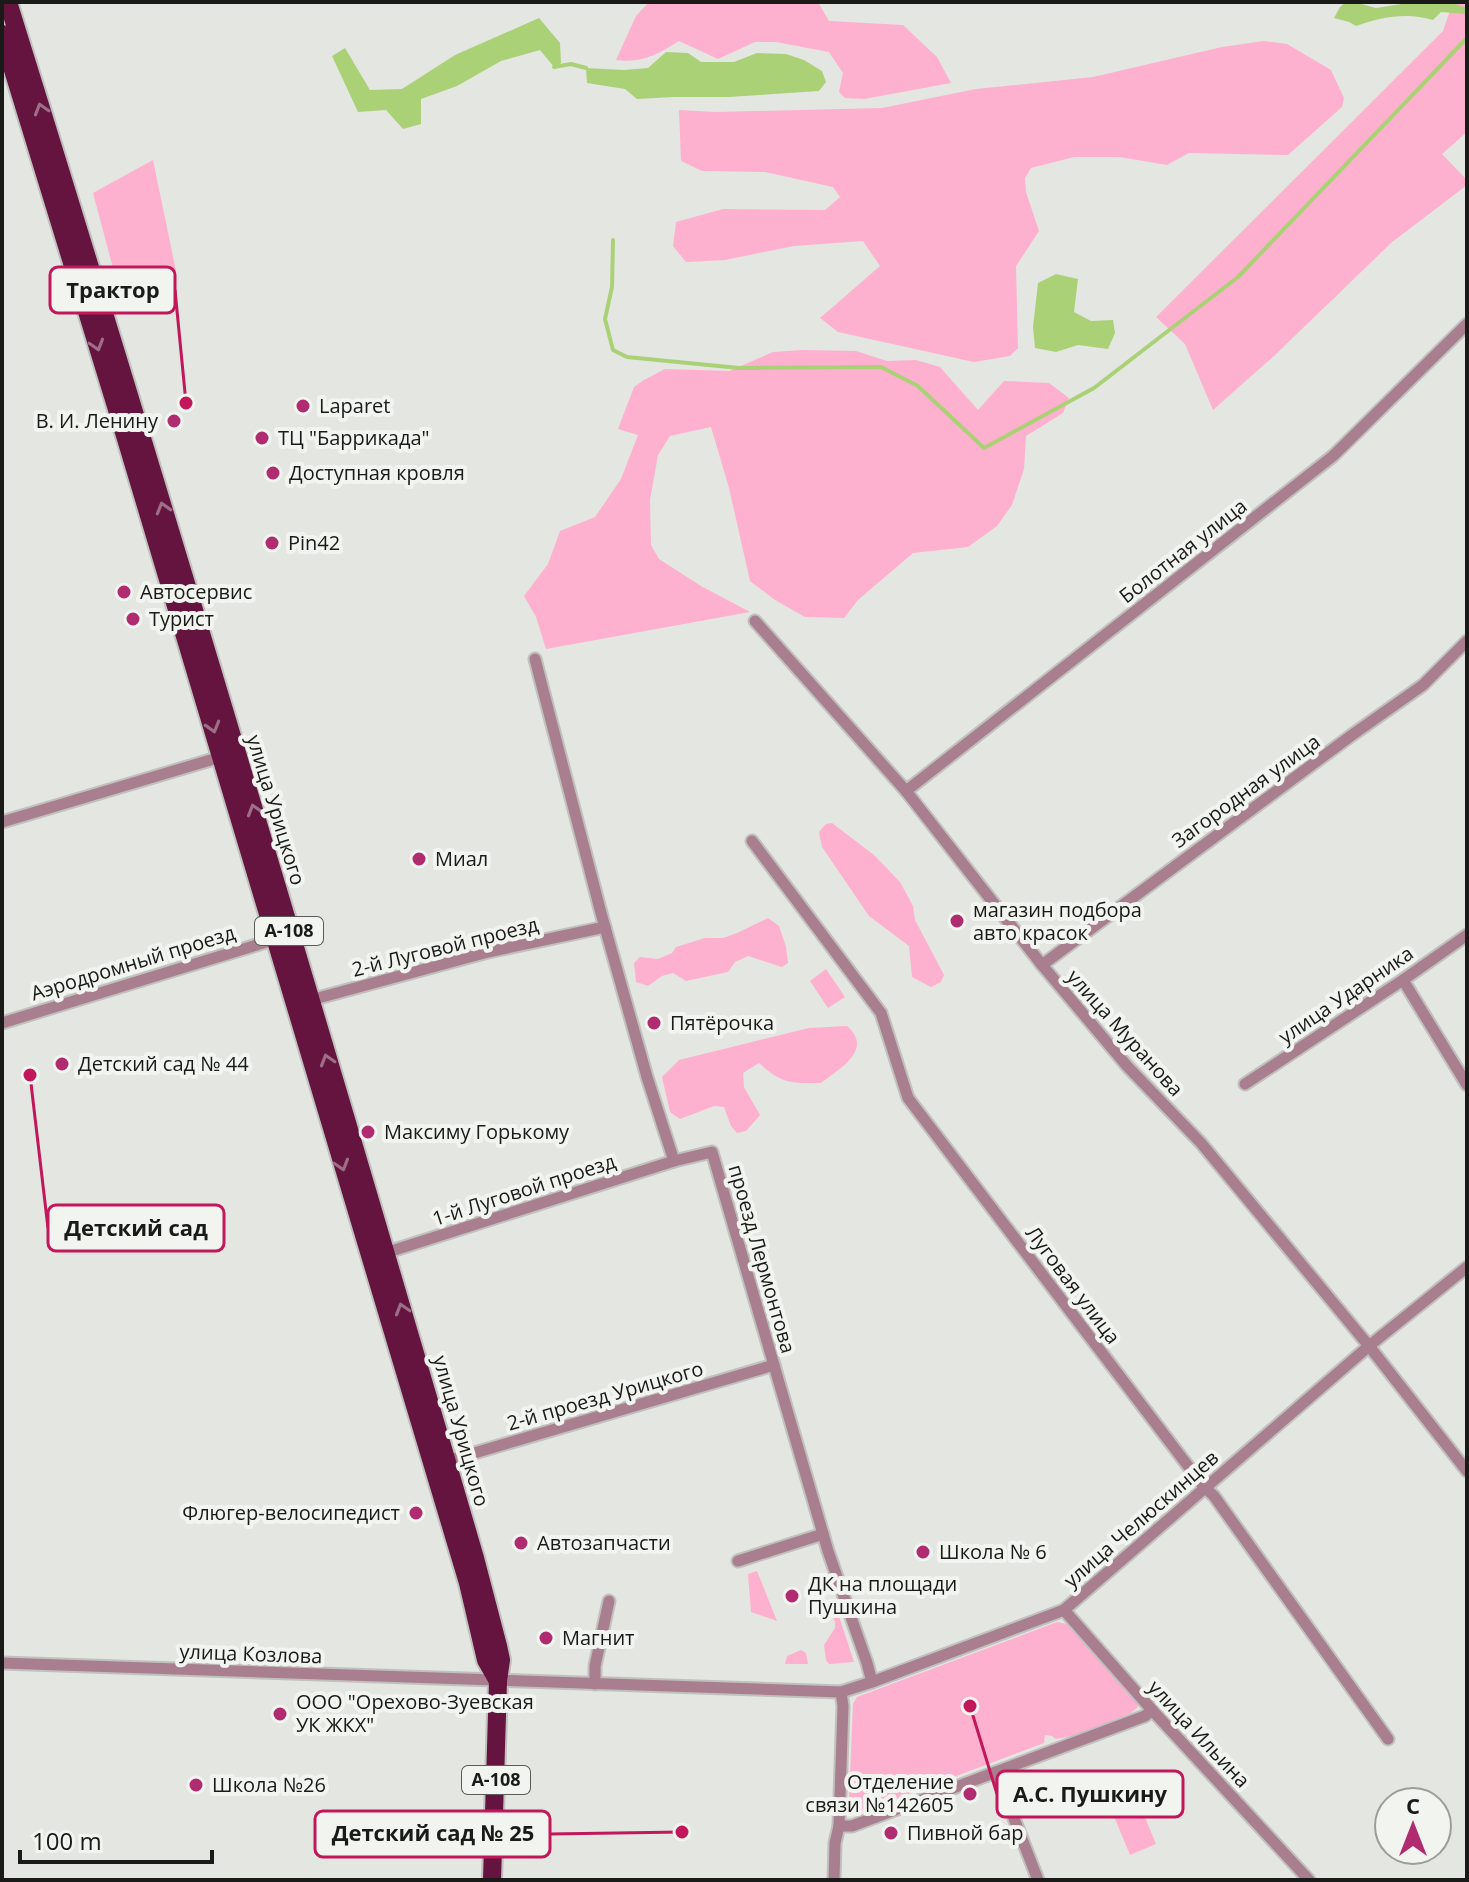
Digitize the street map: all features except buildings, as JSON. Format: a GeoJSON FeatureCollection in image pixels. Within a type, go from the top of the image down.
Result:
{"type":"FeatureCollection","features":[{"type":"Feature","properties":{"kind":"highway","name":"А-108"},"geometry":{"type":"LineString","coordinates":[[8,2],[57,187]]}},
{"type":"Feature","properties":{"kind":"highway","name":"А-108"},"geometry":{"type":"LineString","coordinates":[[2,34],[57,187]]}},
{"type":"Feature","properties":{"kind":"highway","name":"улица Урицкого"},"geometry":{"type":"LineString","coordinates":[[57,187],[302,1002],[468,1583],[486,1660],[498,1681]]}},
{"type":"Feature","properties":{"kind":"highway","name":"улица Урицкого"},"geometry":{"type":"LineString","coordinates":[[229,755],[276,939],[302,1002],[385,1253],[498,1646],[501,1660],[492,1880]]}},
{"type":"Feature","properties":{"kind":"street","name":"Болотная улица"},"geometry":{"type":"LineString","coordinates":[[906,791],[1333,456],[1467,324]]}},
{"type":"Feature","properties":{"kind":"street","name":"улица Муранова"},"geometry":{"type":"LineString","coordinates":[[755,621],[906,791],[1042,965],[1127,1066],[1201,1143],[1369,1346],[1467,1471]]}},
{"type":"Feature","properties":{"kind":"street","name":"Загородная улица"},"geometry":{"type":"LineString","coordinates":[[1042,965],[1423,685],[1467,641]]}},
{"type":"Feature","properties":{"kind":"street"},"geometry":{"type":"LineString","coordinates":[[535,659],[605,927],[674,1161]]}},
{"type":"Feature","properties":{"kind":"street"},"geometry":{"type":"LineString","coordinates":[[2,822],[229,755]]}},
{"type":"Feature","properties":{"kind":"street","name":"Луговая улица"},"geometry":{"type":"LineString","coordinates":[[752,841],[881,1013],[908,1098],[1204,1487],[1214,1496],[1388,1739]]}},
{"type":"Feature","properties":{"kind":"street","name":"2-й Луговой проезд"},"geometry":{"type":"LineString","coordinates":[[302,1002],[488,952],[605,927]]}},
{"type":"Feature","properties":{"kind":"street","name":"улица Ударника"},"geometry":{"type":"LineString","coordinates":[[1245,1084],[1467,935]]}},
{"type":"Feature","properties":{"kind":"street","name":"Аэродромный проезд"},"geometry":{"type":"LineString","coordinates":[[2,1023],[276,939]]}},
{"type":"Feature","properties":{"kind":"street"},"geometry":{"type":"LineString","coordinates":[[1403,980],[1467,1085]]}},
{"type":"Feature","properties":{"kind":"street","name":"проезд Лермонтова"},"geometry":{"type":"LineString","coordinates":[[674,1161],[712,1152],[823,1534],[872,1682]]}},
{"type":"Feature","properties":{"kind":"street","name":"1-й Луговой проезд"},"geometry":{"type":"LineString","coordinates":[[385,1253],[674,1161]]}},
{"type":"Feature","properties":{"kind":"street","name":"улица Челюскинцев"},"geometry":{"type":"LineString","coordinates":[[498,1681],[841,1692],[1064,1610],[1369,1346],[1467,1267]]}},
{"type":"Feature","properties":{"kind":"street","name":"2-й проезд Урицкого"},"geometry":{"type":"LineString","coordinates":[[447,1461],[774,1365]]}},
{"type":"Feature","properties":{"kind":"street"},"geometry":{"type":"LineString","coordinates":[[738,1561],[823,1534]]}},
{"type":"Feature","properties":{"kind":"street"},"geometry":{"type":"LineString","coordinates":[[595,1684],[595,1666],[609,1601]]}},
{"type":"Feature","properties":{"kind":"street","name":"улица Ильина"},"geometry":{"type":"LineString","coordinates":[[1064,1610],[1309,1880]]}},
{"type":"Feature","properties":{"kind":"street","name":"улица Козлова"},"geometry":{"type":"LineString","coordinates":[[2,1663],[498,1681]]}},
{"type":"Feature","properties":{"kind":"street"},"geometry":{"type":"LineString","coordinates":[[834,1880],[835,1843],[839,1826],[841,1692]]}},
{"type":"Feature","properties":{"kind":"street"},"geometry":{"type":"LineString","coordinates":[[839,1826],[852,1826],[1145,1716],[1152,1710]]}},
{"type":"Feature","properties":{"kind":"street"},"geometry":{"type":"LineString","coordinates":[[996,1772],[1038,1880]]}},
{"type":"Feature","properties":{"kind":"shaded area"},"geometry":{"type":"Polygon","coordinates":[[[649,2],[818,2],[829,21],[903,25],[937,57],[951,83],[864,99],[845,98],[839,92],[843,73],[829,52],[776,42],[755,42],[718,59],[679,41],[649,57],[616,60],[636,16],[649,2]]]}},
{"type":"Feature","properties":{"kind":"shaded area"},"geometry":{"type":"Polygon","coordinates":[[[1346,2],[1376,8],[1414,2],[1452,2],[1467,6],[1467,14],[1441,12],[1433,20],[1414,16],[1394,17],[1356,26],[1334,18],[1346,2]]]}},
{"type":"Feature","properties":{"kind":"shaded area"},"geometry":{"type":"Polygon","coordinates":[[[1453,2],[1467,2],[1467,132],[1442,154],[1467,180],[1467,185],[1391,243],[1213,410],[1185,344],[1156,317],[1443,31],[1453,2]]]}},
{"type":"Feature","properties":{"kind":"shaded area"},"geometry":{"type":"Polygon","coordinates":[[[539,18],[560,43],[561,63],[554,67],[540,50],[501,61],[457,86],[421,99],[421,124],[403,129],[386,110],[358,112],[332,56],[345,48],[370,90],[402,89],[455,55],[539,18]]]}},
{"type":"Feature","properties":{"kind":"shaded area"},"geometry":{"type":"Polygon","coordinates":[[[1264,41],[1287,44],[1331,70],[1344,98],[1342,107],[1288,155],[1189,153],[1167,165],[1119,157],[1074,157],[1031,168],[1025,178],[1026,192],[1039,231],[1016,266],[1018,348],[1010,356],[974,362],[838,332],[820,318],[880,266],[863,241],[794,246],[725,260],[686,262],[673,246],[676,222],[723,209],[825,210],[840,197],[833,187],[765,172],[702,171],[681,161],[679,110],[882,108],[976,89],[1093,77],[1222,47],[1264,41]]]}},
{"type":"Feature","properties":{"kind":"shaded area"},"geometry":{"type":"Polygon","coordinates":[[[666,52],[688,53],[701,62],[734,62],[757,53],[786,54],[822,71],[826,82],[819,91],[637,99],[625,89],[587,83],[586,68],[648,68],[666,52]]]}},
{"type":"Feature","properties":{"kind":"shaded area"},"geometry":{"type":"Polygon","coordinates":[[[153,160],[176,271],[129,287],[121,298],[93,193],[153,160]]]}},
{"type":"Feature","properties":{"kind":"shaded area"},"geometry":{"type":"Polygon","coordinates":[[[1056,274],[1078,279],[1074,312],[1091,321],[1113,320],[1115,333],[1108,349],[1078,345],[1056,352],[1035,348],[1033,327],[1038,283],[1056,274]]]}},
{"type":"Feature","properties":{"kind":"shaded area"},"geometry":{"type":"Polygon","coordinates":[[[856,351],[887,361],[916,360],[940,367],[978,410],[1004,381],[1049,383],[1069,398],[1063,413],[1026,436],[1024,469],[1012,505],[997,526],[968,547],[913,553],[858,600],[844,618],[805,617],[750,581],[729,488],[711,427],[670,436],[658,455],[650,500],[651,545],[659,559],[750,612],[546,649],[536,617],[524,596],[548,564],[560,531],[595,517],[621,479],[638,435],[618,429],[634,387],[665,369],[729,371],[773,352],[856,351]]]}},
{"type":"Feature","properties":{"kind":"shaded area"},"geometry":{"type":"Polygon","coordinates":[[[832,823],[874,855],[900,882],[913,906],[915,920],[944,975],[941,982],[931,987],[912,977],[909,946],[869,916],[822,847],[819,832],[826,824],[832,823]]]}},
{"type":"Feature","properties":{"kind":"shaded area"},"geometry":{"type":"Polygon","coordinates":[[[768,918],[779,926],[786,947],[788,963],[782,967],[748,956],[735,962],[728,972],[686,981],[673,973],[662,976],[648,986],[636,982],[634,963],[640,957],[658,959],[672,953],[676,947],[705,938],[723,938],[768,918]]]}},
{"type":"Feature","properties":{"kind":"shaded area"},"geometry":{"type":"Polygon","coordinates":[[[826,969],[845,997],[828,1008],[810,981],[826,969]]]}},
{"type":"Feature","properties":{"kind":"shaded area"},"geometry":{"type":"Polygon","coordinates":[[[847,1026],[854,1034],[856,1050],[845,1065],[821,1083],[787,1081],[759,1063],[743,1073],[744,1087],[760,1115],[746,1131],[737,1133],[724,1107],[714,1106],[680,1119],[670,1112],[662,1077],[679,1060],[809,1028],[847,1026]]]}},
{"type":"Feature","properties":{"kind":"shaded area"},"geometry":{"type":"Polygon","coordinates":[[[757,1571],[777,1621],[751,1612],[748,1574],[757,1571]]]}},
{"type":"Feature","properties":{"kind":"shaded area"},"geometry":{"type":"Polygon","coordinates":[[[827,1603],[835,1604],[854,1662],[829,1664],[826,1660],[824,1645],[835,1628],[827,1603]]]}},
{"type":"Feature","properties":{"kind":"shaded area"},"geometry":{"type":"Polygon","coordinates":[[[1057,1622],[1067,1624],[1136,1700],[1138,1707],[1131,1713],[1077,1735],[1056,1739],[1045,1735],[1044,1743],[866,1810],[858,1812],[852,1808],[849,1799],[853,1704],[857,1697],[1057,1622]]]}},
{"type":"Feature","properties":{"kind":"shaded area"},"geometry":{"type":"Polygon","coordinates":[[[801,1650],[806,1653],[808,1664],[785,1664],[787,1656],[801,1650]]]}},
{"type":"Feature","properties":{"kind":"shaded area"},"geometry":{"type":"Polygon","coordinates":[[[1134,1791],[1156,1844],[1130,1855],[1108,1802],[1134,1791]]]}},
{"type":"Feature","properties":{"kind":"waterway"},"geometry":{"type":"LineString","coordinates":[[613,240],[612,287],[605,319],[613,350],[627,357],[739,368],[881,367],[918,386],[984,448],[1094,388],[1238,277],[1467,38]]}},
{"type":"Feature","properties":{"kind":"waterway"},"geometry":{"type":"LineString","coordinates":[[554,67],[571,64],[586,68]]}},
{"type":"Feature","properties":{"kind":"place","name":"Трактор"},"geometry":{"type":"Point","coordinates":[186,403]}},
{"type":"Feature","properties":{"kind":"place","name":"Laparet"},"geometry":{"type":"Point","coordinates":[303,406]}},
{"type":"Feature","properties":{"kind":"place","name":"В. И. Ленину"},"geometry":{"type":"Point","coordinates":[174,421]}},
{"type":"Feature","properties":{"kind":"place","name":"ТЦ \"Баррикада\""},"geometry":{"type":"Point","coordinates":[262,438]}},
{"type":"Feature","properties":{"kind":"place","name":"Доступная кровля"},"geometry":{"type":"Point","coordinates":[273,473]}},
{"type":"Feature","properties":{"kind":"place","name":"Pin42"},"geometry":{"type":"Point","coordinates":[272,543]}},
{"type":"Feature","properties":{"kind":"place","name":"Автосервис"},"geometry":{"type":"Point","coordinates":[124,592]}},
{"type":"Feature","properties":{"kind":"place","name":"Турист"},"geometry":{"type":"Point","coordinates":[133,619]}},
{"type":"Feature","properties":{"kind":"place","name":"Миал"},"geometry":{"type":"Point","coordinates":[419,859]}},
{"type":"Feature","properties":{"kind":"place","name":"магазин подбора авто красок"},"geometry":{"type":"Point","coordinates":[957,921]}},
{"type":"Feature","properties":{"kind":"place","name":"Пятёрочка"},"geometry":{"type":"Point","coordinates":[654,1023]}},
{"type":"Feature","properties":{"kind":"place","name":"Детский сад № 44"},"geometry":{"type":"Point","coordinates":[62,1064]}},
{"type":"Feature","properties":{"kind":"place","name":"Детский сад"},"geometry":{"type":"Point","coordinates":[30,1075]}},
{"type":"Feature","properties":{"kind":"place","name":"Максиму Горькому"},"geometry":{"type":"Point","coordinates":[368,1132]}},
{"type":"Feature","properties":{"kind":"place","name":"Флюгер-велосипедист"},"geometry":{"type":"Point","coordinates":[416,1513]}},
{"type":"Feature","properties":{"kind":"place","name":"Автозапчасти"},"geometry":{"type":"Point","coordinates":[521,1543]}},
{"type":"Feature","properties":{"kind":"place","name":"Школа № 6"},"geometry":{"type":"Point","coordinates":[923,1552]}},
{"type":"Feature","properties":{"kind":"place","name":"ДК на площади Пушкина"},"geometry":{"type":"Point","coordinates":[792,1596]}},
{"type":"Feature","properties":{"kind":"place","name":"Магнит"},"geometry":{"type":"Point","coordinates":[546,1638]}},
{"type":"Feature","properties":{"kind":"place","name":"А.С. Пушкину"},"geometry":{"type":"Point","coordinates":[970,1706]}},
{"type":"Feature","properties":{"kind":"place","name":"ООО \"Орехово-Зуевская УК ЖКХ\""},"geometry":{"type":"Point","coordinates":[280,1714]}},
{"type":"Feature","properties":{"kind":"place","name":"Школа №26"},"geometry":{"type":"Point","coordinates":[196,1785]}},
{"type":"Feature","properties":{"kind":"place","name":"Отделение связи №142605"},"geometry":{"type":"Point","coordinates":[970,1794]}},
{"type":"Feature","properties":{"kind":"place","name":"Детский сад № 25"},"geometry":{"type":"Point","coordinates":[682,1832]}},
{"type":"Feature","properties":{"kind":"place","name":"Пивной бар"},"geometry":{"type":"Point","coordinates":[891,1833]}}]}
